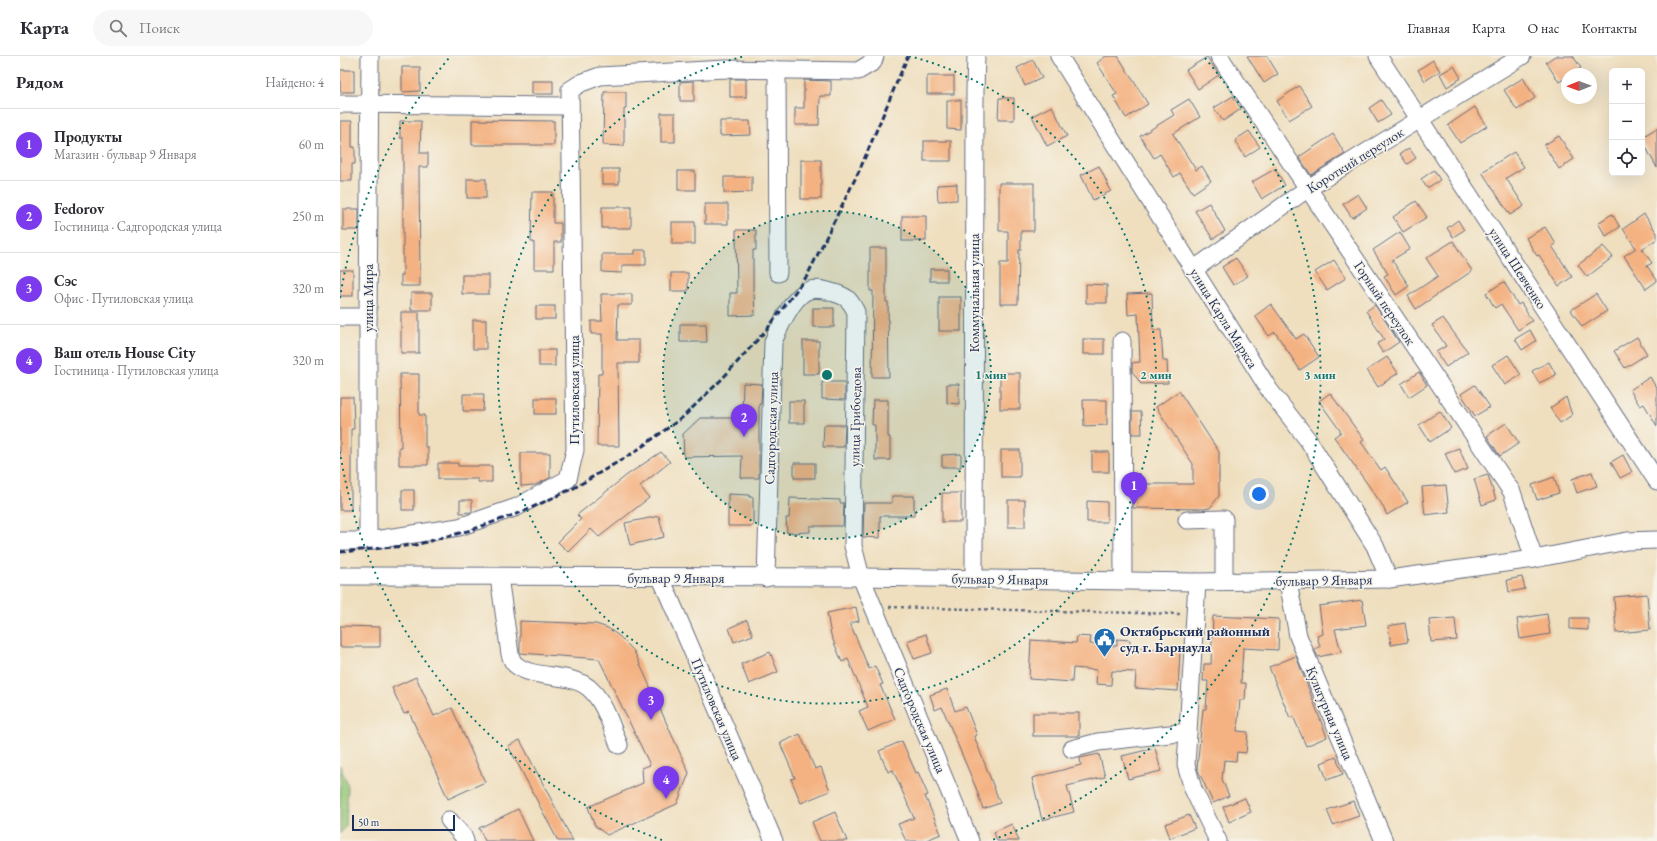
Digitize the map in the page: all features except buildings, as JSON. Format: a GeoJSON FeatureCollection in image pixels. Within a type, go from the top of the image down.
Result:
{"type":"FeatureCollection","features":[{"type":"Feature","properties":{"kind":"street","name":"улица Мира"},"geometry":{"type":"LineString","coordinates":[[368,541],[370,56]]}},
{"type":"Feature","properties":{"kind":"street"},"geometry":{"type":"LineString","coordinates":[[340,104],[570,98],[581,83],[600,76],[725,69],[777,71],[858,71],[873,62],[875,56]]}},
{"type":"Feature","properties":{"kind":"street","name":"Коммунальная улица"},"geometry":{"type":"LineString","coordinates":[[974,579],[976,56]]}},
{"type":"Feature","properties":{"kind":"street","name":"улица Карла Маркса"},"geometry":{"type":"LineString","coordinates":[[1059,56],[1270,391],[1308,440],[1363,526],[1375,546],[1389,579]]}},
{"type":"Feature","properties":{"kind":"street","name":"Горный переулок"},"geometry":{"type":"LineString","coordinates":[[1219,56],[1512,492],[1534,559]]}},
{"type":"Feature","properties":{"kind":"street","name":"улица Шевченко"},"geometry":{"type":"LineString","coordinates":[[1378,56],[1421,119],[1657,481]]}},
{"type":"Feature","properties":{"kind":"street","name":"Короткий переулок"},"geometry":{"type":"LineString","coordinates":[[1193,270],[1307,189],[1522,56]]}},
{"type":"Feature","properties":{"kind":"street"},"geometry":{"type":"LineString","coordinates":[[777,71],[778,273]]}},
{"type":"Feature","properties":{"kind":"street","name":"Путиловская улица"},"geometry":{"type":"LineString","coordinates":[[368,541],[459,527],[517,507],[568,479],[575,450],[570,98]]}},
{"type":"Feature","properties":{"kind":"street","name":"улица Грибоедова"},"geometry":{"type":"LineString","coordinates":[[809,290],[822,290],[839,294],[851,301],[856,312],[853,546],[860,577]]}},
{"type":"Feature","properties":{"kind":"street","name":"Садгородская улица"},"geometry":{"type":"LineString","coordinates":[[766,578],[773,342],[780,324],[788,311],[800,297],[809,290]]}},
{"type":"Feature","properties":{"kind":"street"},"geometry":{"type":"LineString","coordinates":[[340,317],[368,317]]}},
{"type":"Feature","properties":{"kind":"street"},"geometry":{"type":"LineString","coordinates":[[1122,341],[1123,581]]}},
{"type":"Feature","properties":{"kind":"street"},"geometry":{"type":"LineString","coordinates":[[1187,520],[1224,519],[1224,581]]}},
{"type":"Feature","properties":{"kind":"street"},"geometry":{"type":"LineString","coordinates":[[340,540],[368,541]]}},
{"type":"Feature","properties":{"kind":"street","name":"бульвар 9 Января"},"geometry":{"type":"LineString","coordinates":[[340,576],[661,578],[860,577],[1197,582],[1389,579],[1534,559],[1627,542],[1657,540]]}},
{"type":"Feature","properties":{"kind":"street"},"geometry":{"type":"LineString","coordinates":[[499,577],[510,654],[514,665],[525,670],[576,680],[588,687],[598,697],[619,745]]}},
{"type":"Feature","properties":{"kind":"street","name":"Садгородская улица"},"geometry":{"type":"LineString","coordinates":[[860,577],[970,841]]}},
{"type":"Feature","properties":{"kind":"street","name":"Путиловская улица"},"geometry":{"type":"LineString","coordinates":[[661,578],[774,841]]}},
{"type":"Feature","properties":{"kind":"street","name":"Культурная улица"},"geometry":{"type":"LineString","coordinates":[[1288,581],[1298,636],[1384,841]]}},
{"type":"Feature","properties":{"kind":"street"},"geometry":{"type":"LineString","coordinates":[[1197,582],[1186,765],[1193,789],[1218,841]]}},
{"type":"Feature","properties":{"kind":"street"},"geometry":{"type":"LineString","coordinates":[[1072,749],[1098,742],[1188,732]]}},
{"type":"Feature","properties":{"kind":"street"},"geometry":{"type":"LineString","coordinates":[[449,820],[463,836],[465,841]]}},
{"type":"Feature","properties":{"kind":"path"},"geometry":{"type":"LineString","coordinates":[[872,606],[1195,615]]}},
{"type":"Feature","properties":{"kind":"green space"},"geometry":{"type":"Polygon","coordinates":[[[340,765],[348,786],[346,826],[340,834],[340,765]]]}},
{"type":"Feature","properties":{"kind":"railway"},"geometry":{"type":"LineString","coordinates":[[340,552],[415,545],[471,530],[522,512],[574,488],[633,453],[683,417],[722,379],[768,328],[807,276],[860,169],[908,56]]}},
{"type":"Feature","properties":{"kind":"place","name":"Fedorov"},"geometry":{"type":"Point","coordinates":[744,437]}},
{"type":"Feature","properties":{"kind":"place","name":"Продукты"},"geometry":{"type":"Point","coordinates":[1134,505]}},
{"type":"Feature","properties":{"kind":"place","name":"Октябрьский районный суд г. Барнаула"},"geometry":{"type":"Point","coordinates":[1105,658]}},
{"type":"Feature","properties":{"kind":"place","name":"Сэс"},"geometry":{"type":"Point","coordinates":[651,720]}},
{"type":"Feature","properties":{"kind":"place","name":"Ваш отель House City"},"geometry":{"type":"Point","coordinates":[666,799]}}]}
